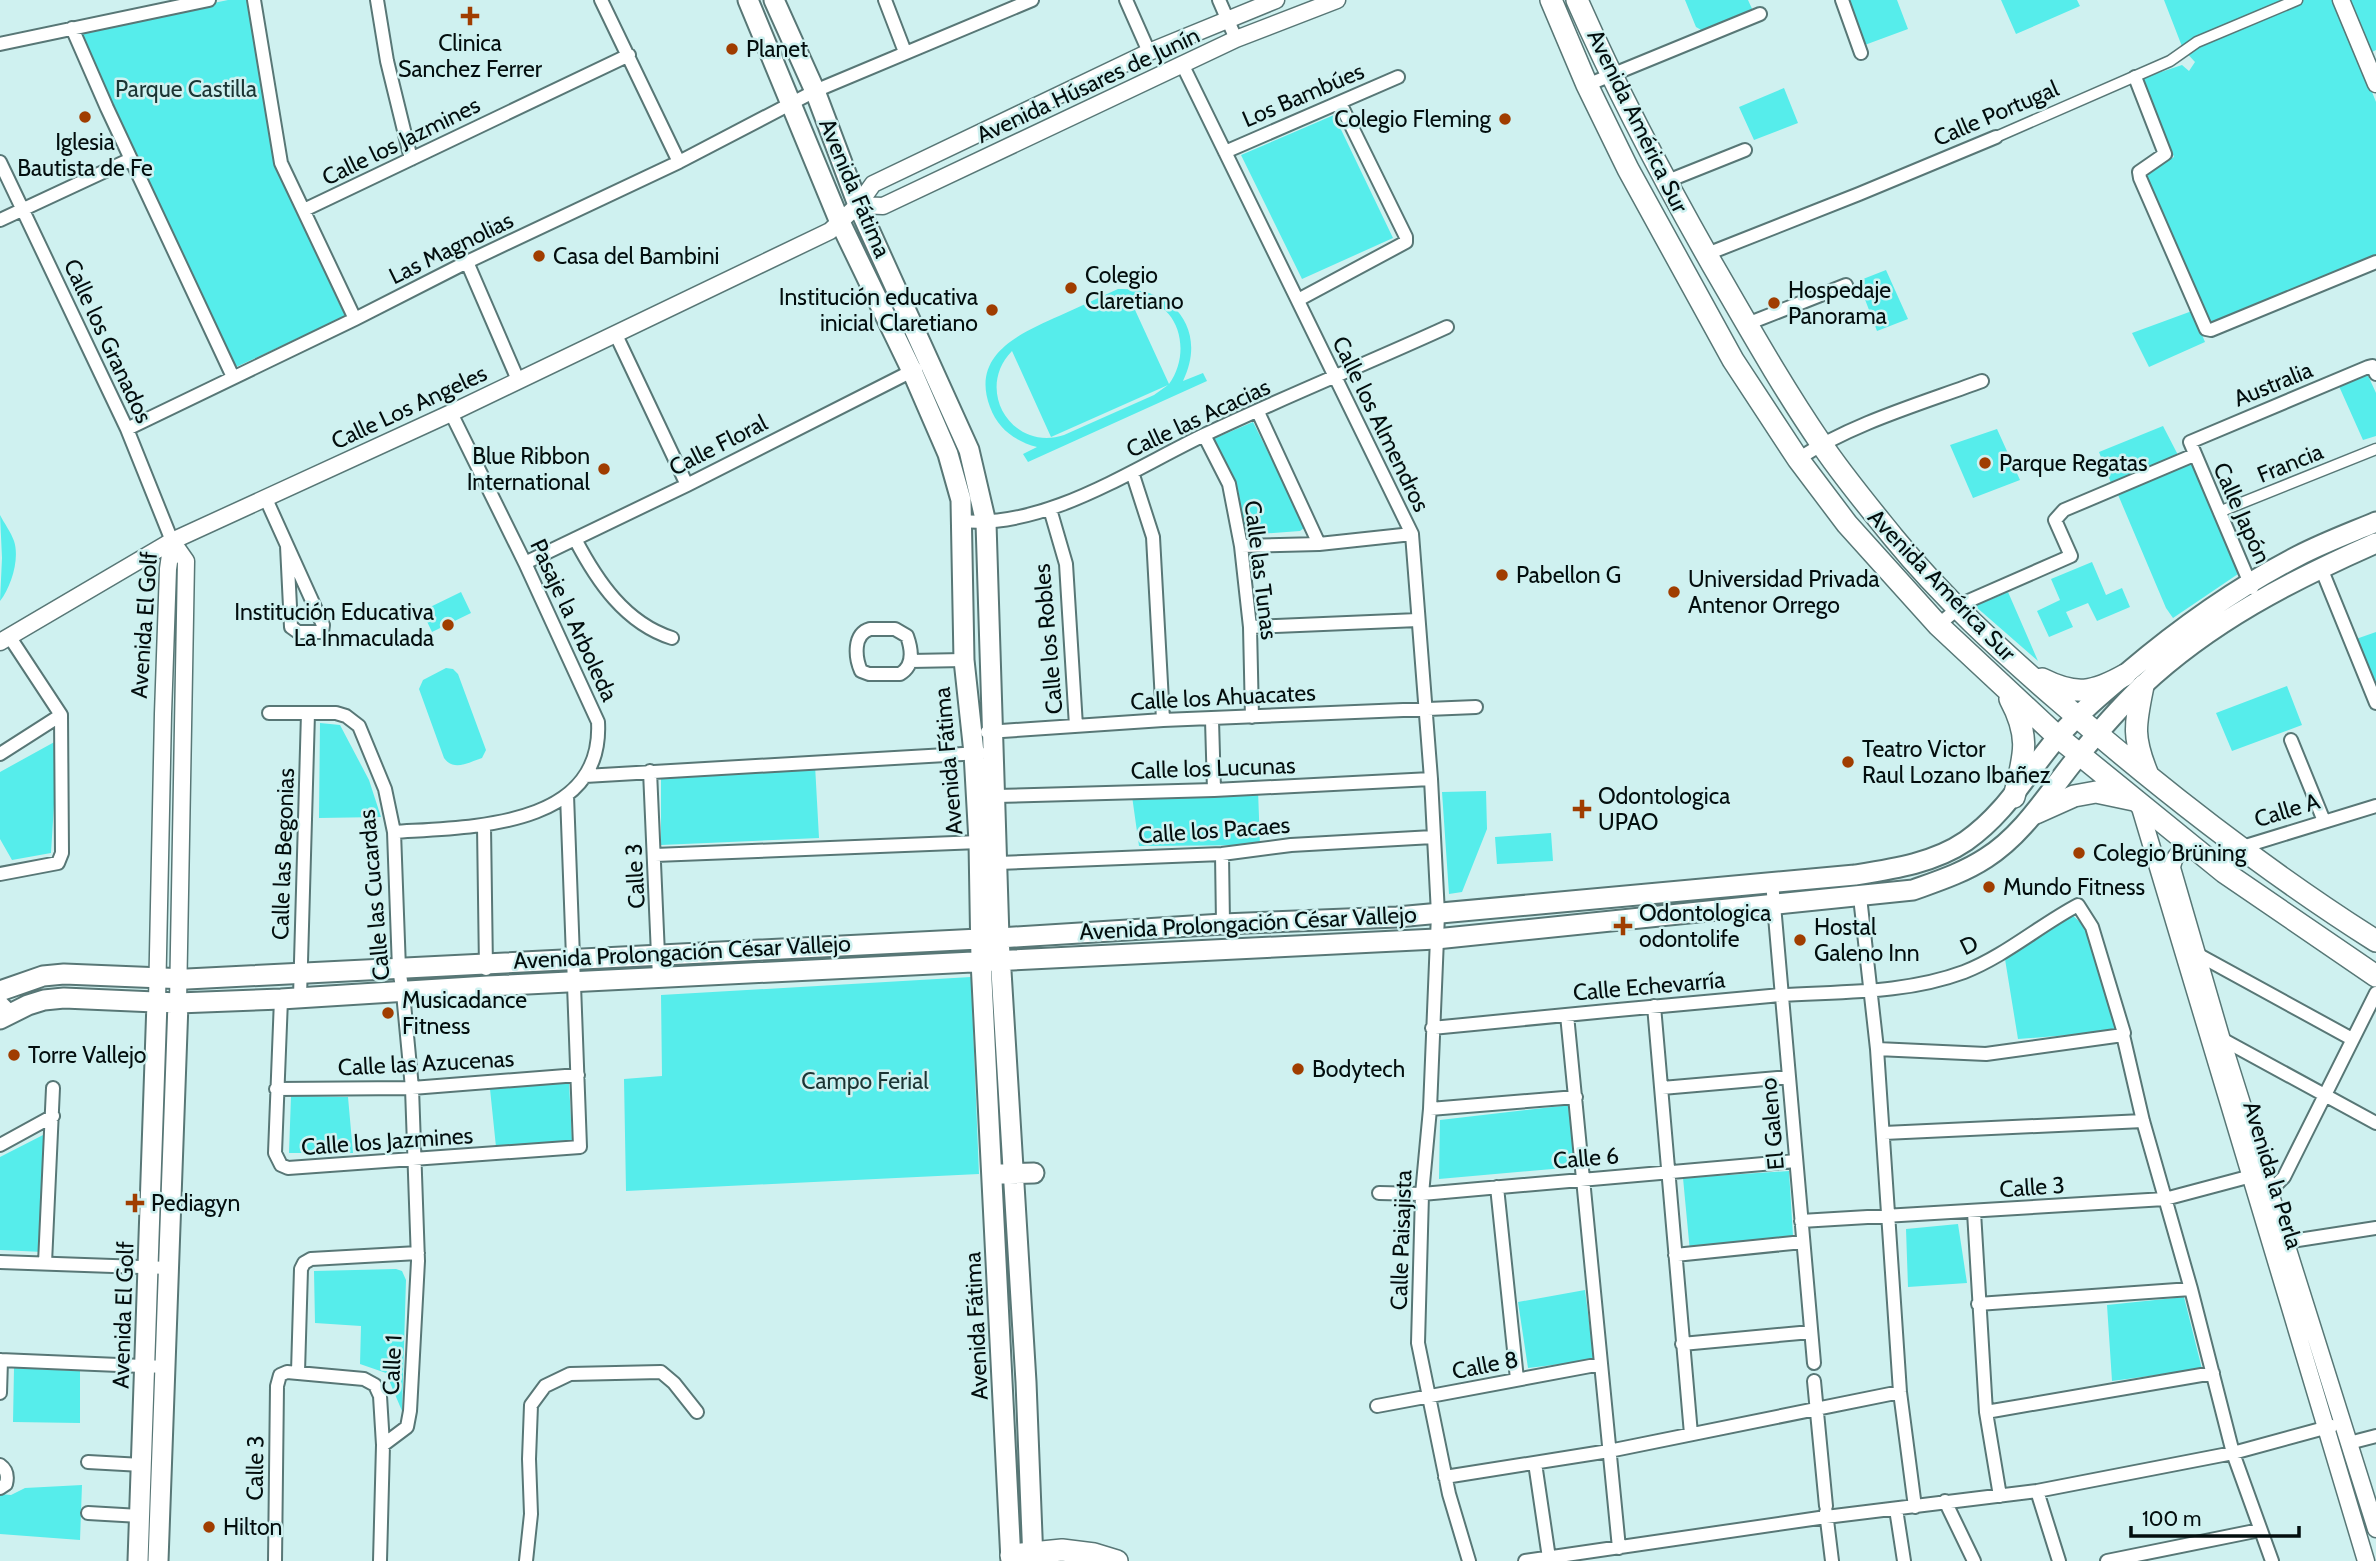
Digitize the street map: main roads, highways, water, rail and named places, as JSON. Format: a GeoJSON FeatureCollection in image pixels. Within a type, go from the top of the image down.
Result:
{"type":"FeatureCollection","features":[{"type":"Feature","properties":{"kind":"main road","name":"Avenida Fátima"},"geometry":{"type":"LineString","coordinates":[[748,0],[839,220],[969,450],[986,523],[992,732],[983,753],[979,842],[991,960],[992,1174],[1003,1382],[1022,1557]]}},
{"type":"Feature","properties":{"kind":"main road","name":"Avenida Fátima"},"geometry":{"type":"LineString","coordinates":[[774,0],[815,91],[920,367],[961,500],[964,660],[972,732],[983,753],[996,796],[998,863],[990,938]]}},
{"type":"Feature","properties":{"kind":"main road","name":"Avenida América Sur"},"geometry":{"type":"LineString","coordinates":[[1551,0],[1587,85],[1628,169],[1732,360],[1798,458],[1847,524],[1938,625],[2080,755],[2224,872],[2376,976]]}},
{"type":"Feature","properties":{"kind":"main road","name":"Avenida América Sur"},"geometry":{"type":"LineString","coordinates":[[1577,0],[1610,75],[1665,182],[1747,324],[1821,444],[1895,540],[2020,667],[2097,735],[2239,848],[2376,941]]}},
{"type":"Feature","properties":{"kind":"main road","name":"Avenida Prolongación César Vallejo"},"geometry":{"type":"LineString","coordinates":[[2254,592],[2300,555],[2376,522]]}},
{"type":"Feature","properties":{"kind":"main road","name":"Avenida Prolongación César Vallejo"},"geometry":{"type":"LineString","coordinates":[[4,1010],[64,998],[178,1003],[1436,939],[1913,890],[1949,877],[1986,858],[2036,813],[2097,735],[2134,680],[2194,619],[2254,592],[2321,568],[2376,542]]}},
{"type":"Feature","properties":{"kind":"main road"},"geometry":{"type":"LineString","coordinates":[[2020,667],[2055,685],[2092,691],[2134,680],[2135,729],[2140,756],[2149,777]]}},
{"type":"Feature","properties":{"kind":"main road"},"geometry":{"type":"LineString","coordinates":[[1997,680],[2020,718],[2023,728],[2024,754],[2014,797],[2036,813],[2074,796],[2096,793],[2138,801]]}},
{"type":"Feature","properties":{"kind":"main road","name":"Avenida Prolongación César Vallejo"},"geometry":{"type":"LineString","coordinates":[[0,991],[32,979],[64,974],[178,979],[1397,917],[1855,875],[1901,868],[1964,842],[1990,822],[2014,797],[2077,717],[2134,680]]}},
{"type":"Feature","properties":{"kind":"main road"},"geometry":{"type":"LineString","coordinates":[[1356,943],[1357,933],[1362,926],[1392,923],[1397,917]]}},
{"type":"Feature","properties":{"kind":"main road"},"geometry":{"type":"LineString","coordinates":[[1320,944],[1330,932],[1322,920]]}},
{"type":"Feature","properties":{"kind":"main road"},"geometry":{"type":"LineString","coordinates":[[1067,934],[1061,939],[1060,950],[1067,956]]}},
{"type":"Feature","properties":{"kind":"main road","name":"Avenida Fátima"},"geometry":{"type":"LineString","coordinates":[[991,960],[1013,1174],[1026,1382],[1022,1557]]}},
{"type":"Feature","properties":{"kind":"main road","name":"Avenida El Golf"},"geometry":{"type":"LineString","coordinates":[[138,1561],[142,1465],[169,1268],[161,1174],[157,1002]]}},
{"type":"Feature","properties":{"kind":"main road","name":"Avenida El Golf"},"geometry":{"type":"LineString","coordinates":[[158,1561],[156,1366],[149,1268],[178,1003]]}},
{"type":"Feature","properties":{"kind":"main road"},"geometry":{"type":"LineString","coordinates":[[992,1174],[1034,1173]]}},
{"type":"Feature","properties":{"kind":"main road"},"geometry":{"type":"LineString","coordinates":[[1003,1382],[1026,1382]]}},
{"type":"Feature","properties":{"kind":"main road"},"geometry":{"type":"LineString","coordinates":[[1022,1557],[1062,1550],[1094,1554],[1117,1561]]}},
{"type":"Feature","properties":{"kind":"place","name":"Clinica Sanchez Ferrer"},"geometry":{"type":"Point","coordinates":[470,16]}},
{"type":"Feature","properties":{"kind":"place","name":"Planet"},"geometry":{"type":"Point","coordinates":[732,49]}},
{"type":"Feature","properties":{"kind":"place","name":"Iglesia Bautista de Fe"},"geometry":{"type":"Point","coordinates":[85,117]}},
{"type":"Feature","properties":{"kind":"place","name":"Colegio Fleming"},"geometry":{"type":"Point","coordinates":[1505,119]}},
{"type":"Feature","properties":{"kind":"place","name":"Casa del Bambini"},"geometry":{"type":"Point","coordinates":[539,256]}},
{"type":"Feature","properties":{"kind":"place","name":"Colegio Claretiano"},"geometry":{"type":"Point","coordinates":[1071,288]}},
{"type":"Feature","properties":{"kind":"place","name":"Hospedaje Panorama"},"geometry":{"type":"Point","coordinates":[1774,303]}},
{"type":"Feature","properties":{"kind":"place","name":"Institución educativa inicial Claretiano"},"geometry":{"type":"Point","coordinates":[992,310]}},
{"type":"Feature","properties":{"kind":"place","name":"Parque Regatas"},"geometry":{"type":"Point","coordinates":[1985,463]}},
{"type":"Feature","properties":{"kind":"place","name":"Blue Ribbon International"},"geometry":{"type":"Point","coordinates":[604,469]}},
{"type":"Feature","properties":{"kind":"place","name":"Pabellon G"},"geometry":{"type":"Point","coordinates":[1502,575]}},
{"type":"Feature","properties":{"kind":"place","name":"Universidad Privada Antenor Orrego"},"geometry":{"type":"Point","coordinates":[1674,592]}},
{"type":"Feature","properties":{"kind":"place","name":"Institución Educativa La Inmaculada"},"geometry":{"type":"Point","coordinates":[448,625]}},
{"type":"Feature","properties":{"kind":"place","name":"Teatro Victor Raul Lozano Ibañez"},"geometry":{"type":"Point","coordinates":[1848,762]}},
{"type":"Feature","properties":{"kind":"place","name":"Odontologica UPAO"},"geometry":{"type":"Point","coordinates":[1582,809]}},
{"type":"Feature","properties":{"kind":"place","name":"Colegio Brüning"},"geometry":{"type":"Point","coordinates":[2079,853]}},
{"type":"Feature","properties":{"kind":"place","name":"Mundo Fitness"},"geometry":{"type":"Point","coordinates":[1989,887]}},
{"type":"Feature","properties":{"kind":"place","name":"Odontologica odontolife"},"geometry":{"type":"Point","coordinates":[1623,926]}},
{"type":"Feature","properties":{"kind":"place","name":"Hostal Galeno Inn"},"geometry":{"type":"Point","coordinates":[1800,940]}},
{"type":"Feature","properties":{"kind":"place","name":"Musicadance Fitness"},"geometry":{"type":"Point","coordinates":[388,1013]}},
{"type":"Feature","properties":{"kind":"place","name":"Torre Vallejo"},"geometry":{"type":"Point","coordinates":[14,1055]}},
{"type":"Feature","properties":{"kind":"place","name":"Bodytech"},"geometry":{"type":"Point","coordinates":[1298,1069]}},
{"type":"Feature","properties":{"kind":"place","name":"Pediagyn"},"geometry":{"type":"Point","coordinates":[135,1203]}},
{"type":"Feature","properties":{"kind":"place","name":"Hilton"},"geometry":{"type":"Point","coordinates":[209,1527]}},
{"type":"Feature","properties":{"kind":"park label","name":"Parque Castilla"},"geometry":{"type":"Point","coordinates":[186,89]}},
{"type":"Feature","properties":{"kind":"park label","name":"Campo Ferial"},"geometry":{"type":"Point","coordinates":[865,1081]}}]}
